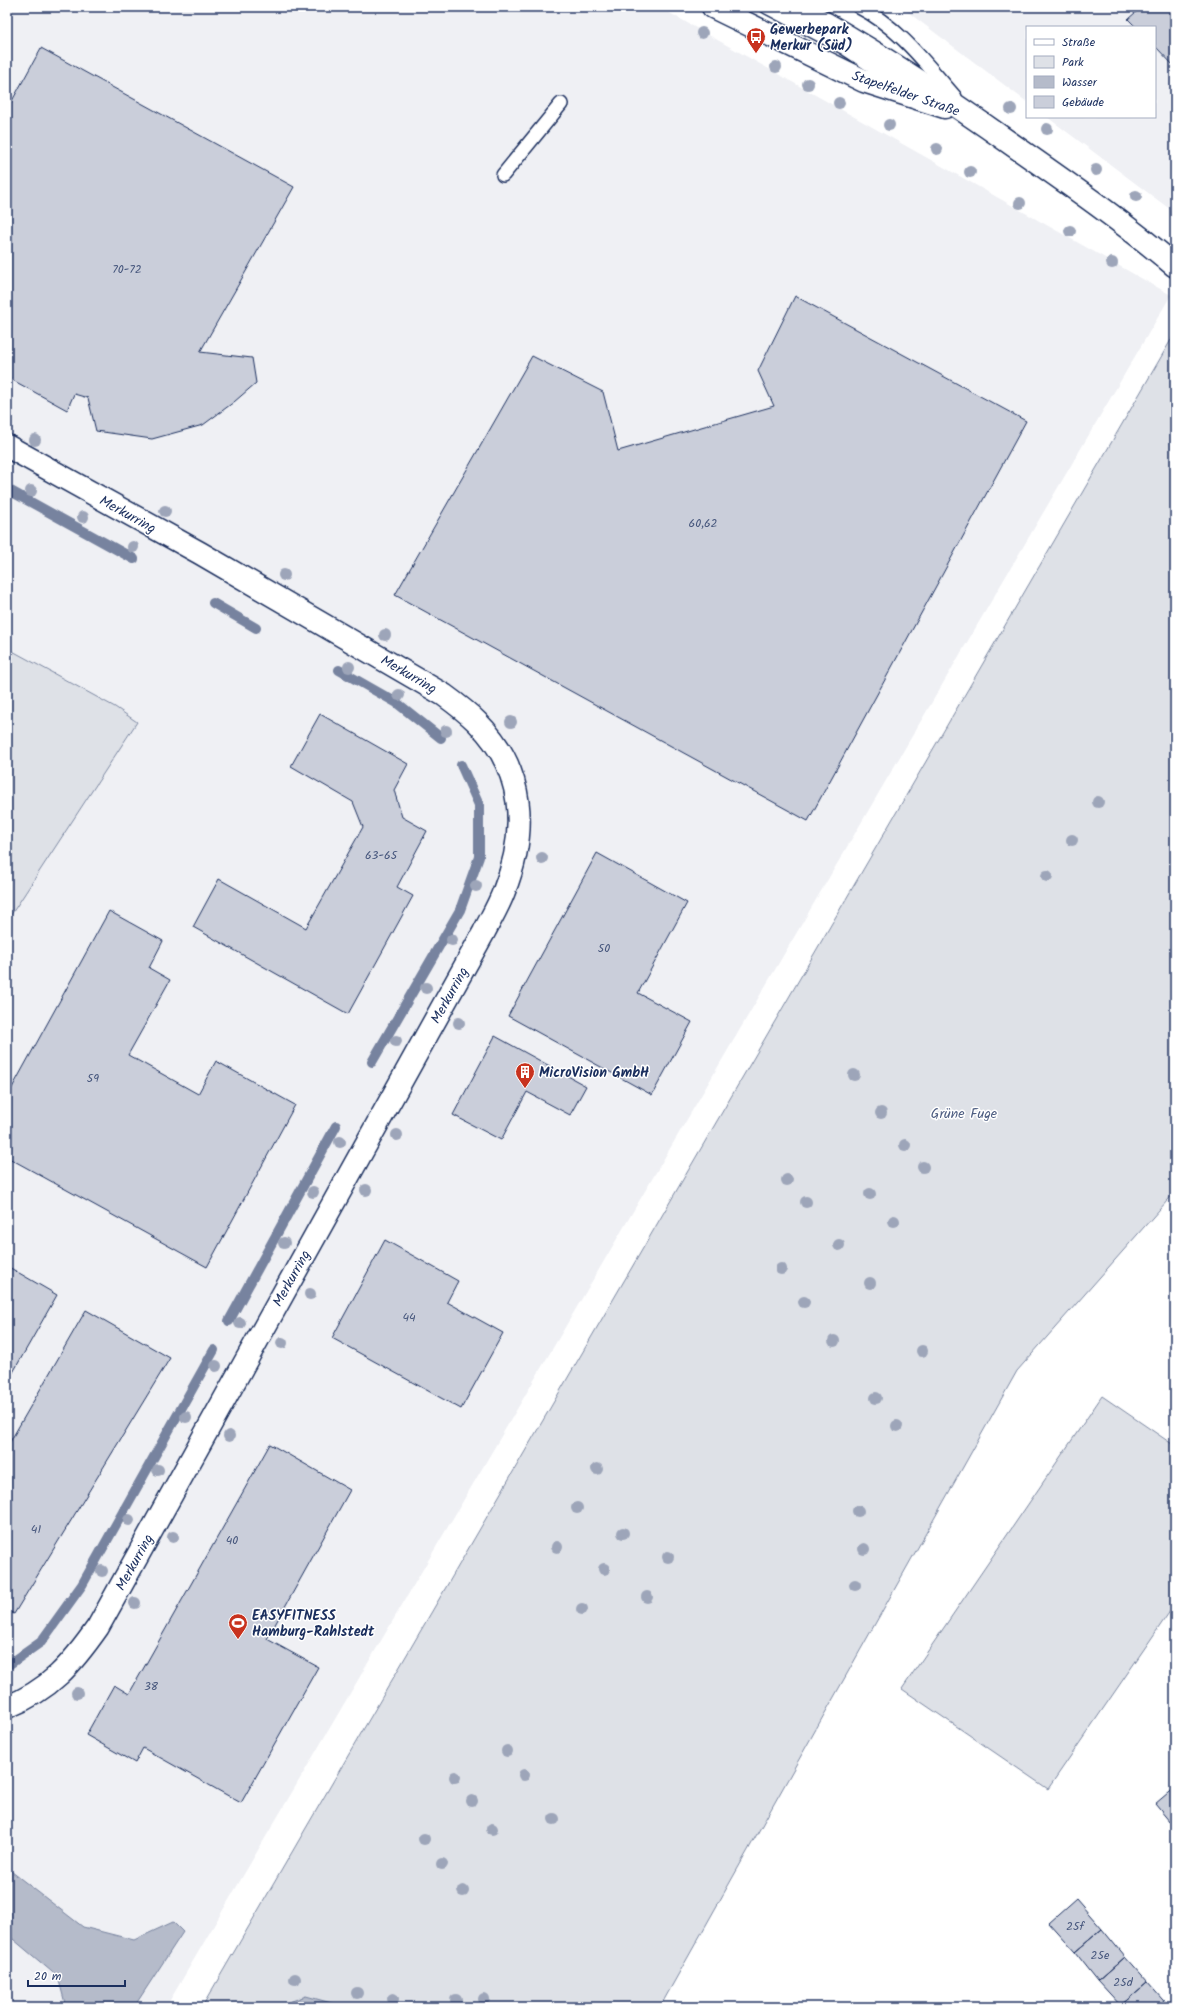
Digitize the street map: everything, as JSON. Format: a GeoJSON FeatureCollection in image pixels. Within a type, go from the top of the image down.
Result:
{"type":"FeatureCollection","features":[{"type":"Feature","properties":{"kind":"street","name":"Stapelfelder Straße"},"geometry":{"type":"LineString","coordinates":[[713,7],[864,81],[970,115]]}},
{"type":"Feature","properties":{"kind":"street","name":"Stapelfelder Straße"},"geometry":{"type":"LineString","coordinates":[[796,7],[870,50],[970,115],[1070,184],[1175,266]]}},
{"type":"Feature","properties":{"kind":"street","name":"Merkurring"},"geometry":{"type":"LineString","coordinates":[[7,446],[200,553],[444,695],[477,722],[493,739],[504,757],[517,792],[519,816],[519,835],[510,875],[504,892],[484,932],[98,1627],[66,1668],[52,1682],[35,1694],[7,1707]]}},
{"type":"Feature","properties":{"kind":"lane"},"geometry":{"type":"LineString","coordinates":[[767,7],[845,48],[923,100]]}},
{"type":"Feature","properties":{"kind":"lane"},"geometry":{"type":"LineString","coordinates":[[859,7],[886,24],[912,47],[970,115]]}},
{"type":"Feature","properties":{"kind":"lane"},"geometry":{"type":"LineString","coordinates":[[503,175],[561,104]]}},
{"type":"Feature","properties":{"kind":"shaded area"},"geometry":{"type":"Polygon","coordinates":[[[7,7],[659,7],[1171,295],[166,2007],[7,2007],[7,7]]]}},
{"type":"Feature","properties":{"kind":"shaded area"},"geometry":{"type":"Polygon","coordinates":[[[901,7],[1175,7],[1175,213],[1048,118],[1156,118],[1156,26],[1026,26],[1026,101],[901,7]]]}},
{"type":"Feature","properties":{"kind":"green space","name":"Grüne Fuge"},"geometry":{"type":"Polygon","coordinates":[[[1175,333],[1175,1192],[1017,1371],[660,2007],[202,2007],[1175,333]]]}},
{"type":"Feature","properties":{"kind":"green space"},"geometry":{"type":"Polygon","coordinates":[[[7,648],[115,707],[137,722],[7,921],[7,648]]]}},
{"type":"Feature","properties":{"kind":"green space"},"geometry":{"type":"Polygon","coordinates":[[[1102,1396],[1175,1446],[1175,1604],[1048,1789],[902,1689],[1102,1396]]]}},
{"type":"Feature","properties":{"kind":"water"},"geometry":{"type":"Polygon","coordinates":[[[7,1868],[83,1927],[134,1940],[173,1922],[183,1932],[134,2007],[66,2007],[58,1977],[7,1934],[7,1868]]]}},
{"type":"Feature","properties":{"kind":"water"},"geometry":{"type":"Polygon","coordinates":[[[306,1996],[346,2007],[275,2007],[306,1996]]]}},
{"type":"Feature","properties":{"kind":"building"},"geometry":{"type":"Polygon","coordinates":[[[1131,7],[1175,7],[1175,67],[1156,47],[1156,26],[1135,26],[1128,19],[1136,12],[1131,7]]]}},
{"type":"Feature","properties":{"kind":"building"},"geometry":{"type":"Polygon","coordinates":[[[41,48],[294,187],[200,352],[252,358],[256,383],[234,402],[203,425],[152,439],[96,431],[88,398],[74,394],[67,410],[7,377],[7,110],[41,48]]]}},
{"type":"Feature","properties":{"kind":"building"},"geometry":{"type":"Polygon","coordinates":[[[795,296],[1026,421],[808,821],[395,595],[532,356],[603,392],[618,451],[774,406],[758,371],[795,296]]]}},
{"type":"Feature","properties":{"kind":"building"},"geometry":{"type":"Polygon","coordinates":[[[320,714],[408,764],[394,790],[402,817],[427,831],[397,887],[413,896],[348,1014],[193,927],[219,879],[306,928],[363,827],[353,802],[291,766],[320,714]]]}},
{"type":"Feature","properties":{"kind":"building"},"geometry":{"type":"Polygon","coordinates":[[[597,853],[687,903],[638,993],[692,1022],[652,1095],[508,1016],[597,853]]]}},
{"type":"Feature","properties":{"kind":"building"},"geometry":{"type":"Polygon","coordinates":[[[109,911],[163,941],[149,968],[170,980],[128,1055],[198,1094],[216,1061],[295,1105],[207,1267],[7,1157],[7,1097],[109,911]]]}},
{"type":"Feature","properties":{"kind":"building","name":"MicroVision GmbH"},"geometry":{"type":"Polygon","coordinates":[[[495,1036],[586,1086],[570,1115],[527,1092],[501,1140],[453,1115],[495,1036]]]}},
{"type":"Feature","properties":{"kind":"building"},"geometry":{"type":"Polygon","coordinates":[[[385,1240],[458,1281],[447,1302],[503,1333],[461,1409],[332,1338],[385,1240]]]}},
{"type":"Feature","properties":{"kind":"building"},"geometry":{"type":"Polygon","coordinates":[[[7,1266],[57,1295],[7,1383],[7,1266]]]}},
{"type":"Feature","properties":{"kind":"building"},"geometry":{"type":"Polygon","coordinates":[[[86,1310],[170,1358],[14,1614],[7,1610],[7,1447],[86,1310]]]}},
{"type":"Feature","properties":{"kind":"building"},"geometry":{"type":"Polygon","coordinates":[[[270,1444],[350,1490],[267,1639],[318,1667],[241,1803],[143,1748],[135,1763],[86,1735],[114,1685],[129,1694],[270,1444]]]}},
{"type":"Feature","properties":{"kind":"building"},"geometry":{"type":"Polygon","coordinates":[[[1175,1787],[1175,1828],[1155,1804],[1175,1787]]]}},
{"type":"Feature","properties":{"kind":"building"},"geometry":{"type":"Polygon","coordinates":[[[1076,1899],[1102,1929],[1075,1952],[1049,1923],[1076,1899]]]}},
{"type":"Feature","properties":{"kind":"building"},"geometry":{"type":"Polygon","coordinates":[[[1102,1929],[1125,1957],[1098,1981],[1075,1952],[1102,1929]]]}},
{"type":"Feature","properties":{"kind":"building"},"geometry":{"type":"Polygon","coordinates":[[[1125,1957],[1148,1983],[1121,2006],[1098,1981],[1125,1957]]]}},
{"type":"Feature","properties":{"kind":"building"},"geometry":{"type":"Polygon","coordinates":[[[1148,1983],[1169,2007],[1121,2007],[1121,2006],[1148,1983]]]}},
{"type":"Feature","properties":{"kind":"waterway"},"geometry":{"type":"LineString","coordinates":[[7,489],[134,559]]}},
{"type":"Feature","properties":{"kind":"waterway"},"geometry":{"type":"LineString","coordinates":[[213,603],[256,628]]}},
{"type":"Feature","properties":{"kind":"waterway"},"geometry":{"type":"LineString","coordinates":[[339,670],[397,703],[441,738]]}},
{"type":"Feature","properties":{"kind":"waterway"},"geometry":{"type":"LineString","coordinates":[[372,1062],[460,910],[479,857],[479,805],[461,765]]}},
{"type":"Feature","properties":{"kind":"waterway"},"geometry":{"type":"LineString","coordinates":[[229,1321],[336,1126]]}},
{"type":"Feature","properties":{"kind":"waterway"},"geometry":{"type":"LineString","coordinates":[[7,1666],[41,1642],[82,1585],[214,1350]]}},
{"type":"Feature","properties":{"kind":"place","name":"Gewerbepark Merkur (Süd)"},"geometry":{"type":"Point","coordinates":[756,54]}},
{"type":"Feature","properties":{"kind":"place","name":"MicroVision GmbH"},"geometry":{"type":"Point","coordinates":[525,1089]}},
{"type":"Feature","properties":{"kind":"place","name":"EASYFITNESS Hamburg-Rahlstedt"},"geometry":{"type":"Point","coordinates":[238,1640]}}]}
